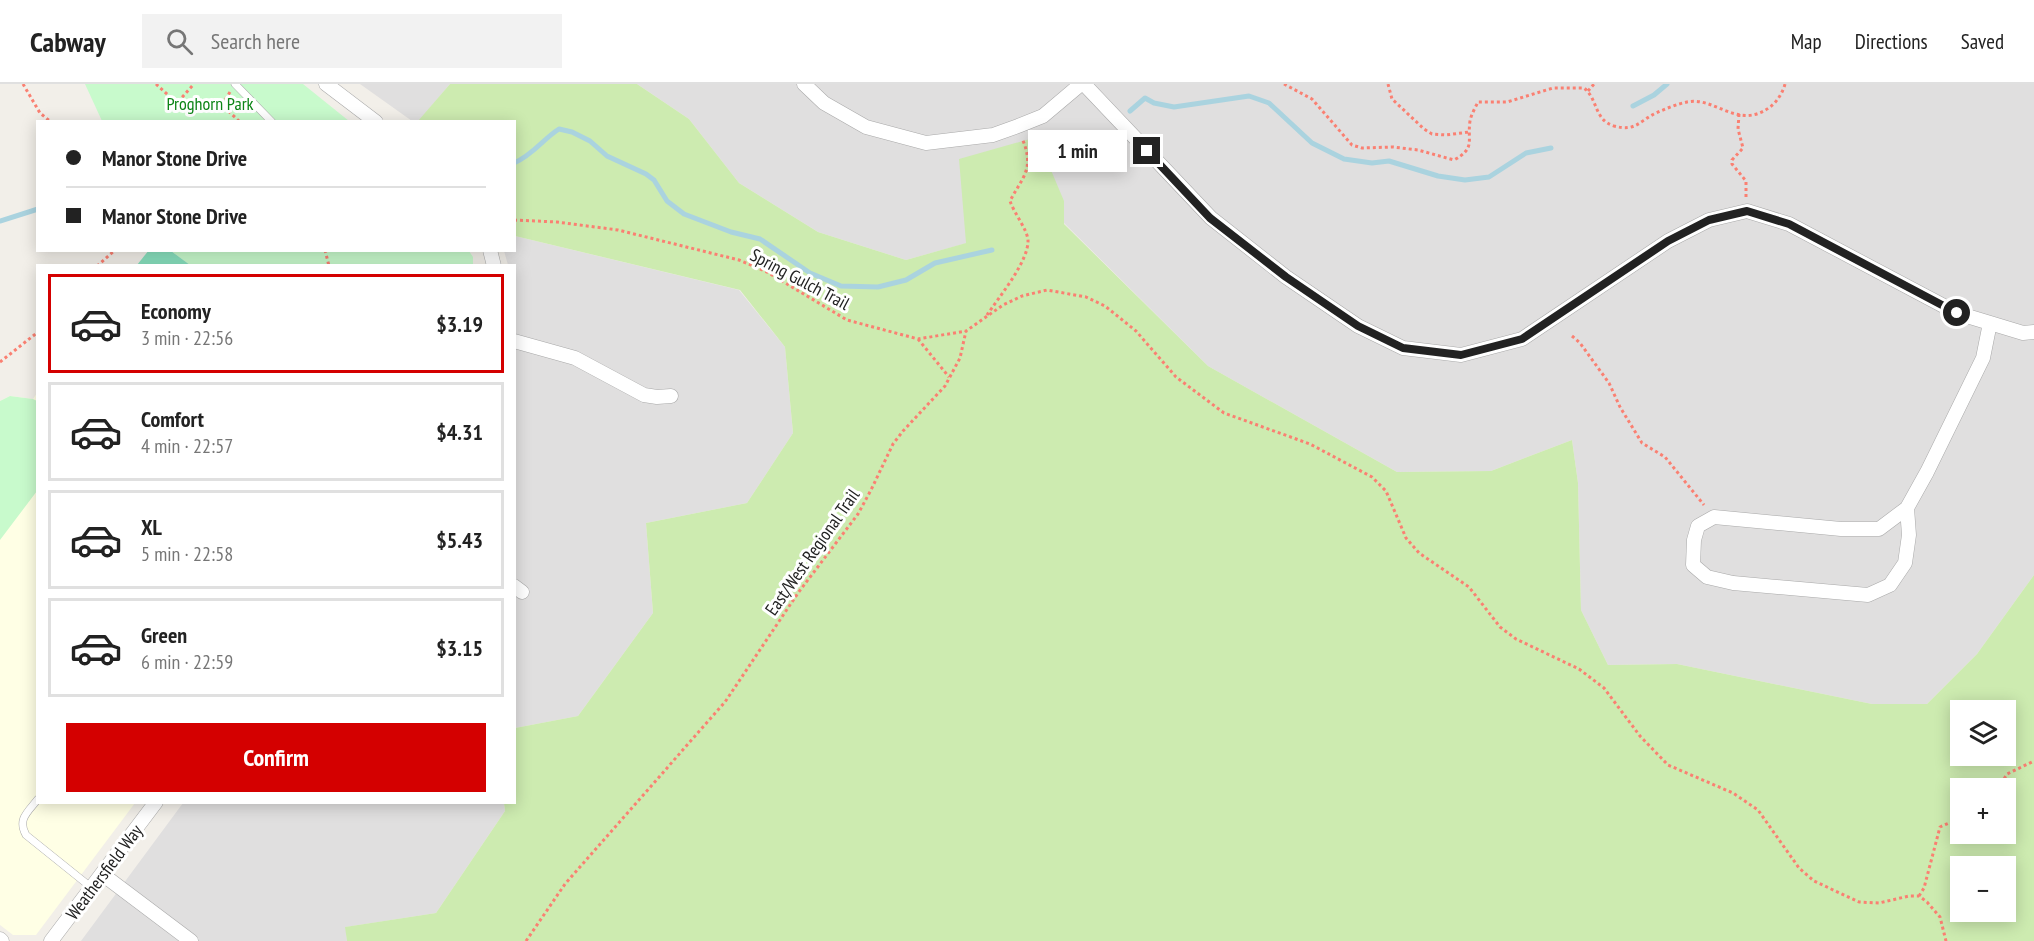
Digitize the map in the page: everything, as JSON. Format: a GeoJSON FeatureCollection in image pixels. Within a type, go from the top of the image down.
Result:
{"type":"FeatureCollection","features":[{"type":"Feature","properties":{"kind":"street"},"geometry":{"type":"LineString","coordinates":[[326,84],[373,120]]}},
{"type":"Feature","properties":{"kind":"street"},"geometry":{"type":"LineString","coordinates":[[804,84],[824,103],[866,127],[926,143],[993,135],[1018,126],[1043,116],[1083,84],[1210,218],[1286,277],[1358,326],[1403,348],[1461,355],[1522,339],[1668,241],[1709,220],[1747,211],[1789,224],[1957,313],[2023,333],[2034,332]]}},
{"type":"Feature","properties":{"kind":"street"},"geometry":{"type":"LineString","coordinates":[[1907,508],[1909,535],[1905,563],[1890,585],[1868,596],[1733,583],[1707,576],[1693,565],[1694,540],[1698,526],[1714,517],[1841,529],[1879,529],[1907,508],[1983,358],[1990,323]]}},
{"type":"Feature","properties":{"kind":"street"},"geometry":{"type":"LineString","coordinates":[[516,342],[575,358],[644,394],[657,397],[671,396]]}},
{"type":"Feature","properties":{"kind":"street","name":"Weathersfield Way"},"geometry":{"type":"LineString","coordinates":[[51,941],[154,804]]}},
{"type":"Feature","properties":{"kind":"street"},"geometry":{"type":"LineString","coordinates":[[102,874],[191,941]]}},
{"type":"Feature","properties":{"kind":"lane"},"geometry":{"type":"LineString","coordinates":[[235,84],[270,120]]}},
{"type":"Feature","properties":{"kind":"lane"},"geometry":{"type":"LineString","coordinates":[[36,802],[23,819],[21,827],[26,835],[92,888]]}},
{"type":"Feature","properties":{"kind":"path"},"geometry":{"type":"LineString","coordinates":[[23,84],[40,113],[49,120]]}},
{"type":"Feature","properties":{"kind":"path"},"geometry":{"type":"LineString","coordinates":[[156,84],[177,103],[194,84]]}},
{"type":"Feature","properties":{"kind":"path"},"geometry":{"type":"LineString","coordinates":[[224,84],[230,92],[222,105],[238,120]]}},
{"type":"Feature","properties":{"kind":"path"},"geometry":{"type":"LineString","coordinates":[[1284,84],[1312,99],[1352,145],[1362,148],[1410,149],[1454,160],[1466,154],[1470,144],[1470,119],[1478,102],[1507,102],[1553,88],[1584,87],[1592,94],[1599,115],[1610,125],[1638,126],[1654,113],[1689,101],[1709,103],[1723,111],[1759,115],[1773,105],[1784,90],[1785,84]]}},
{"type":"Feature","properties":{"kind":"path"},"geometry":{"type":"LineString","coordinates":[[1388,84],[1392,99],[1432,134],[1470,132]]}},
{"type":"Feature","properties":{"kind":"path"},"geometry":{"type":"LineString","coordinates":[[1588,91],[1594,84]]}},
{"type":"Feature","properties":{"kind":"path"},"geometry":{"type":"LineString","coordinates":[[1739,114],[1738,129],[1743,148],[1732,159],[1732,164],[1746,181],[1747,211]]}},
{"type":"Feature","properties":{"kind":"path"},"geometry":{"type":"LineString","coordinates":[[985,319],[1024,257],[1028,240],[1023,224],[1014,214],[1010,201],[1023,181],[1029,163],[1018,126]]}},
{"type":"Feature","properties":{"kind":"path","name":"Spring Gulch Trail"},"geometry":{"type":"LineString","coordinates":[[516,220],[557,222],[618,230],[739,260],[767,272],[847,320],[918,339],[966,331]]}},
{"type":"Feature","properties":{"kind":"path"},"geometry":{"type":"LineString","coordinates":[[99,264],[114,252]]}},
{"type":"Feature","properties":{"kind":"path"},"geometry":{"type":"LineString","coordinates":[[966,331],[1004,304],[1022,296],[1047,290],[1086,297],[1104,306],[1137,331],[1176,376],[1224,413],[1310,444],[1372,477],[1386,491],[1406,538],[1419,553],[1469,587],[1500,627],[1516,639],[1579,669],[1604,688],[1640,736],[1668,765],[1733,793],[1758,810],[1799,868],[1814,881],[1859,902],[1880,903],[1919,896],[1928,902],[1940,917],[1946,941]]}},
{"type":"Feature","properties":{"kind":"path","name":"East/West Regional Trail"},"geometry":{"type":"LineString","coordinates":[[526,941],[565,884],[725,702],[798,593],[858,514],[893,444],[945,386],[960,357],[966,331]]}},
{"type":"Feature","properties":{"kind":"path"},"geometry":{"type":"LineString","coordinates":[[0,362],[36,334]]}},
{"type":"Feature","properties":{"kind":"path"},"geometry":{"type":"LineString","coordinates":[[1572,336],[1580,343],[1609,383],[1620,407],[1642,443],[1665,457],[1714,517]]}},
{"type":"Feature","properties":{"kind":"path"},"geometry":{"type":"LineString","coordinates":[[918,339],[950,377]]}},
{"type":"Feature","properties":{"kind":"path"},"geometry":{"type":"LineString","coordinates":[[2005,778],[2007,774],[2034,761]]}},
{"type":"Feature","properties":{"kind":"path"},"geometry":{"type":"LineString","coordinates":[[1919,896],[1924,888],[1940,827],[1950,822]]}},
{"type":"Feature","properties":{"kind":"shaded area"},"geometry":{"type":"Polygon","coordinates":[[[360,84],[450,84],[420,120],[411,120],[360,84]]]}},
{"type":"Feature","properties":{"kind":"shaded area"},"geometry":{"type":"Polygon","coordinates":[[[637,84],[2034,84],[2034,575],[1977,654],[1927,704],[1872,704],[1677,664],[1608,665],[1581,610],[1578,483],[1572,440],[1491,471],[1397,472],[1208,366],[1064,223],[1064,201],[967,243],[906,260],[818,232],[739,183],[689,119],[637,84]]]}},
{"type":"Feature","properties":{"kind":"shaded area"},"geometry":{"type":"Polygon","coordinates":[[[516,236],[739,290],[785,347],[793,433],[747,503],[646,523],[653,613],[578,716],[516,728],[516,264],[508,264],[504,252],[516,252],[516,236]]]}},
{"type":"Feature","properties":{"kind":"shaded area"},"geometry":{"type":"Polygon","coordinates":[[[36,394],[36,804],[134,804],[36,935],[13,935],[0,925],[0,401],[10,396],[33,399],[36,394]]]}},
{"type":"Feature","properties":{"kind":"shaded area"},"geometry":{"type":"Polygon","coordinates":[[[182,804],[504,804],[505,811],[436,913],[346,927],[347,941],[81,941],[182,804]]]}},
{"type":"Feature","properties":{"kind":"green space","name":"Proghorn Park"},"geometry":{"type":"Polygon","coordinates":[[[85,84],[303,84],[348,120],[102,120],[85,84]]]}},
{"type":"Feature","properties":{"kind":"green space"},"geometry":{"type":"Polygon","coordinates":[[[450,84],[637,84],[689,119],[739,183],[818,232],[906,260],[966,243],[959,159],[1037,137],[1064,201],[1064,224],[1208,366],[1397,472],[1491,471],[1572,440],[1578,483],[1581,610],[1608,665],[1677,664],[1872,704],[1927,704],[1977,654],[2034,575],[2034,941],[347,941],[345,927],[436,913],[505,811],[504,804],[516,804],[516,728],[578,716],[653,613],[646,523],[747,503],[793,433],[785,347],[740,290],[516,236],[516,120],[419,120],[450,84]]]}},
{"type":"Feature","properties":{"kind":"green space"},"geometry":{"type":"Polygon","coordinates":[[[147,252],[172,252],[189,264],[138,264],[147,252]]]}},
{"type":"Feature","properties":{"kind":"green space"},"geometry":{"type":"Polygon","coordinates":[[[172,252],[470,252],[473,257],[473,264],[189,264],[172,252]]]}},
{"type":"Feature","properties":{"kind":"green space"},"geometry":{"type":"Polygon","coordinates":[[[10,396],[36,400],[36,492],[0,540],[0,401],[10,396]]]}},
{"type":"Feature","properties":{"kind":"waterway"},"geometry":{"type":"LineString","coordinates":[[1633,106],[1654,95],[1667,84]]}},
{"type":"Feature","properties":{"kind":"waterway"},"geometry":{"type":"LineString","coordinates":[[1130,111],[1145,98],[1154,103],[1174,107],[1249,96],[1269,103],[1312,143],[1344,159],[1372,163],[1389,161],[1438,176],[1465,180],[1489,177],[1526,153],[1551,148]]}},
{"type":"Feature","properties":{"kind":"waterway"},"geometry":{"type":"LineString","coordinates":[[516,162],[527,156],[559,129],[572,132],[590,141],[607,156],[646,174],[654,180],[667,201],[684,214],[731,232],[760,239],[810,273],[841,286],[878,287],[906,280],[935,263],[992,250]]}},
{"type":"Feature","properties":{"kind":"waterway"},"geometry":{"type":"LineString","coordinates":[[0,221],[36,210]]}},
{"type":"Feature","properties":{"kind":"route"},"geometry":{"type":"LineString","coordinates":[[1147,151],[1210,218],[1286,277],[1358,326],[1403,348],[1461,355],[1522,339],[1668,241],[1709,220],[1747,211],[1789,224],[1957,313]]}}]}
